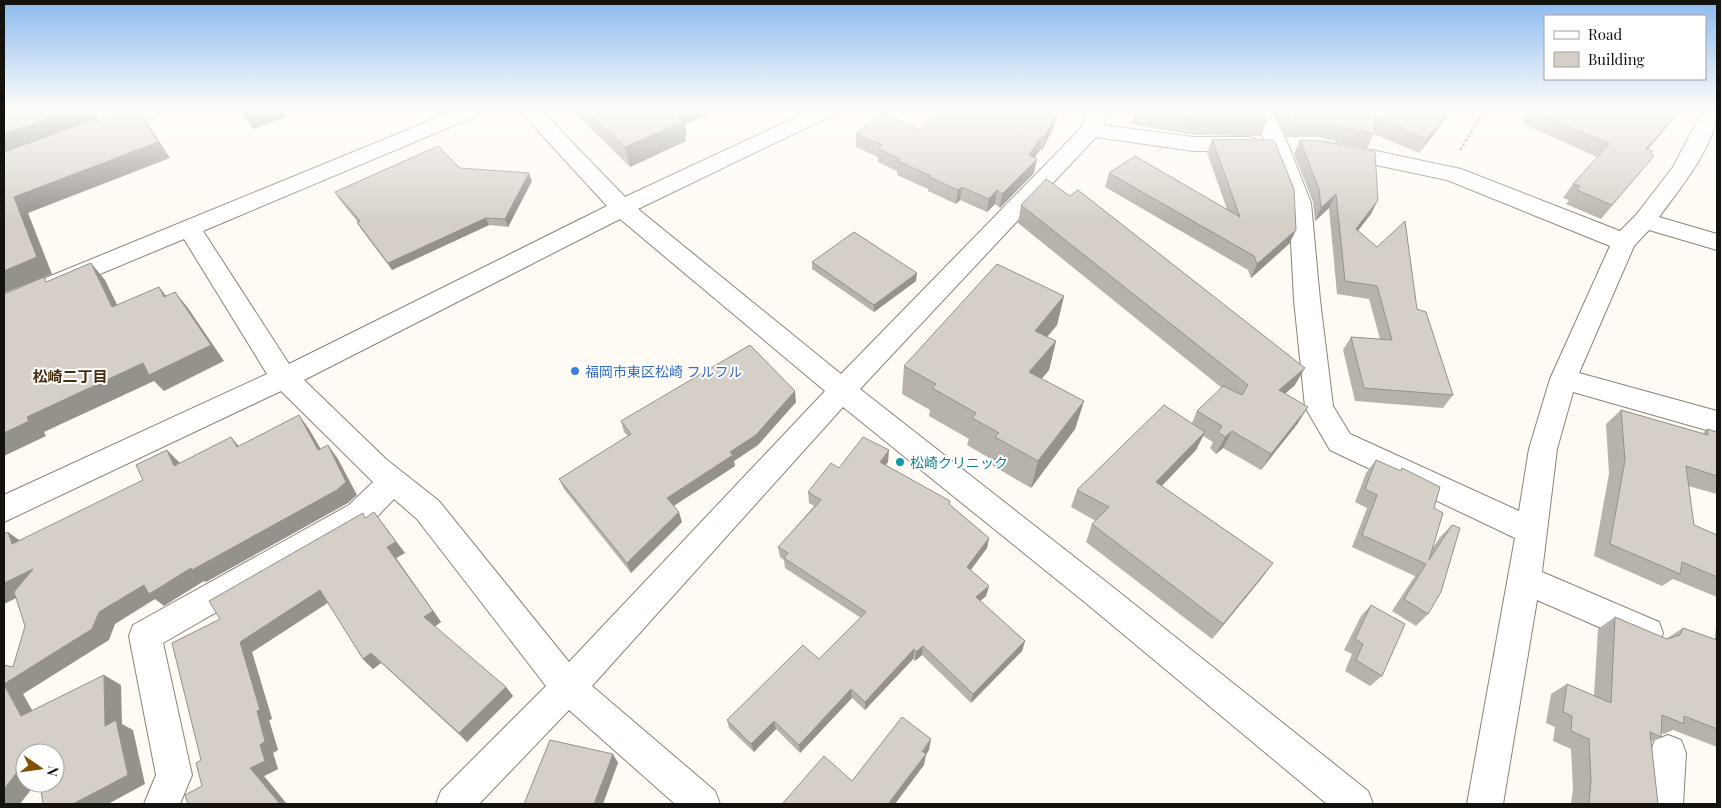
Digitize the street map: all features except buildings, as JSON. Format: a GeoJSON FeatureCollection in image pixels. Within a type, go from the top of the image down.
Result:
{"type":"FeatureCollection","features":[{"type":"Feature","properties":{"kind":"street"},"geometry":{"type":"LineString","coordinates":[[4,305],[383,148]]}},
{"type":"Feature","properties":{"kind":"street"},"geometry":{"type":"LineString","coordinates":[[565,148],[622,208],[842,390],[1106,600],[1355,804]]}},
{"type":"Feature","properties":{"kind":"street"},"geometry":{"type":"LineString","coordinates":[[4,509],[284,378],[622,208],[749,148]]}},
{"type":"Feature","properties":{"kind":"street"},"geometry":{"type":"LineString","coordinates":[[454,804],[568,687],[1068,148]]}},
{"type":"Feature","properties":{"kind":"street"},"geometry":{"type":"LineString","coordinates":[[1298,148],[1307,300],[1319,407],[1340,442],[1533,532]]}},
{"type":"Feature","properties":{"kind":"street"},"geometry":{"type":"LineString","coordinates":[[1313,148],[1446,172],[1624,242]]}},
{"type":"Feature","properties":{"kind":"street"},"geometry":{"type":"LineString","coordinates":[[1485,804],[1533,532],[1543,449],[1563,379],[1624,242],[1644,221],[1683,169],[1694,148]]}},
{"type":"Feature","properties":{"kind":"street"},"geometry":{"type":"LineString","coordinates":[[1644,221],[1717,242]]}},
{"type":"Feature","properties":{"kind":"street"},"geometry":{"type":"LineString","coordinates":[[189,228],[284,378],[393,481],[428,510],[568,687],[702,804]]}},
{"type":"Feature","properties":{"kind":"street"},"geometry":{"type":"LineString","coordinates":[[1563,379],[1717,422]]}},
{"type":"Feature","properties":{"kind":"street"},"geometry":{"type":"LineString","coordinates":[[162,804],[174,775],[145,636],[360,514],[393,481]]}},
{"type":"Feature","properties":{"kind":"street"},"geometry":{"type":"LineString","coordinates":[[1525,580],[1649,634]]}},
{"type":"Feature","properties":{"kind":"street"},"geometry":{"type":"LineString","coordinates":[[1665,804],[1668,753]]}},
{"type":"Feature","properties":{"kind":"path"},"geometry":{"type":"LineString","coordinates":[[1446,172],[1461,148]]}},
{"type":"Feature","properties":{"kind":"place","name":"福岡市東区松崎 フルフル"},"geometry":{"type":"Point","coordinates":[575,371]}},
{"type":"Feature","properties":{"kind":"place","name":"松崎クリニック"},"geometry":{"type":"Point","coordinates":[900,462]}},
{"type":"Feature","properties":{"kind":"district","name":"松崎二丁目"},"geometry":{"type":"Point","coordinates":[70,376]}}]}
